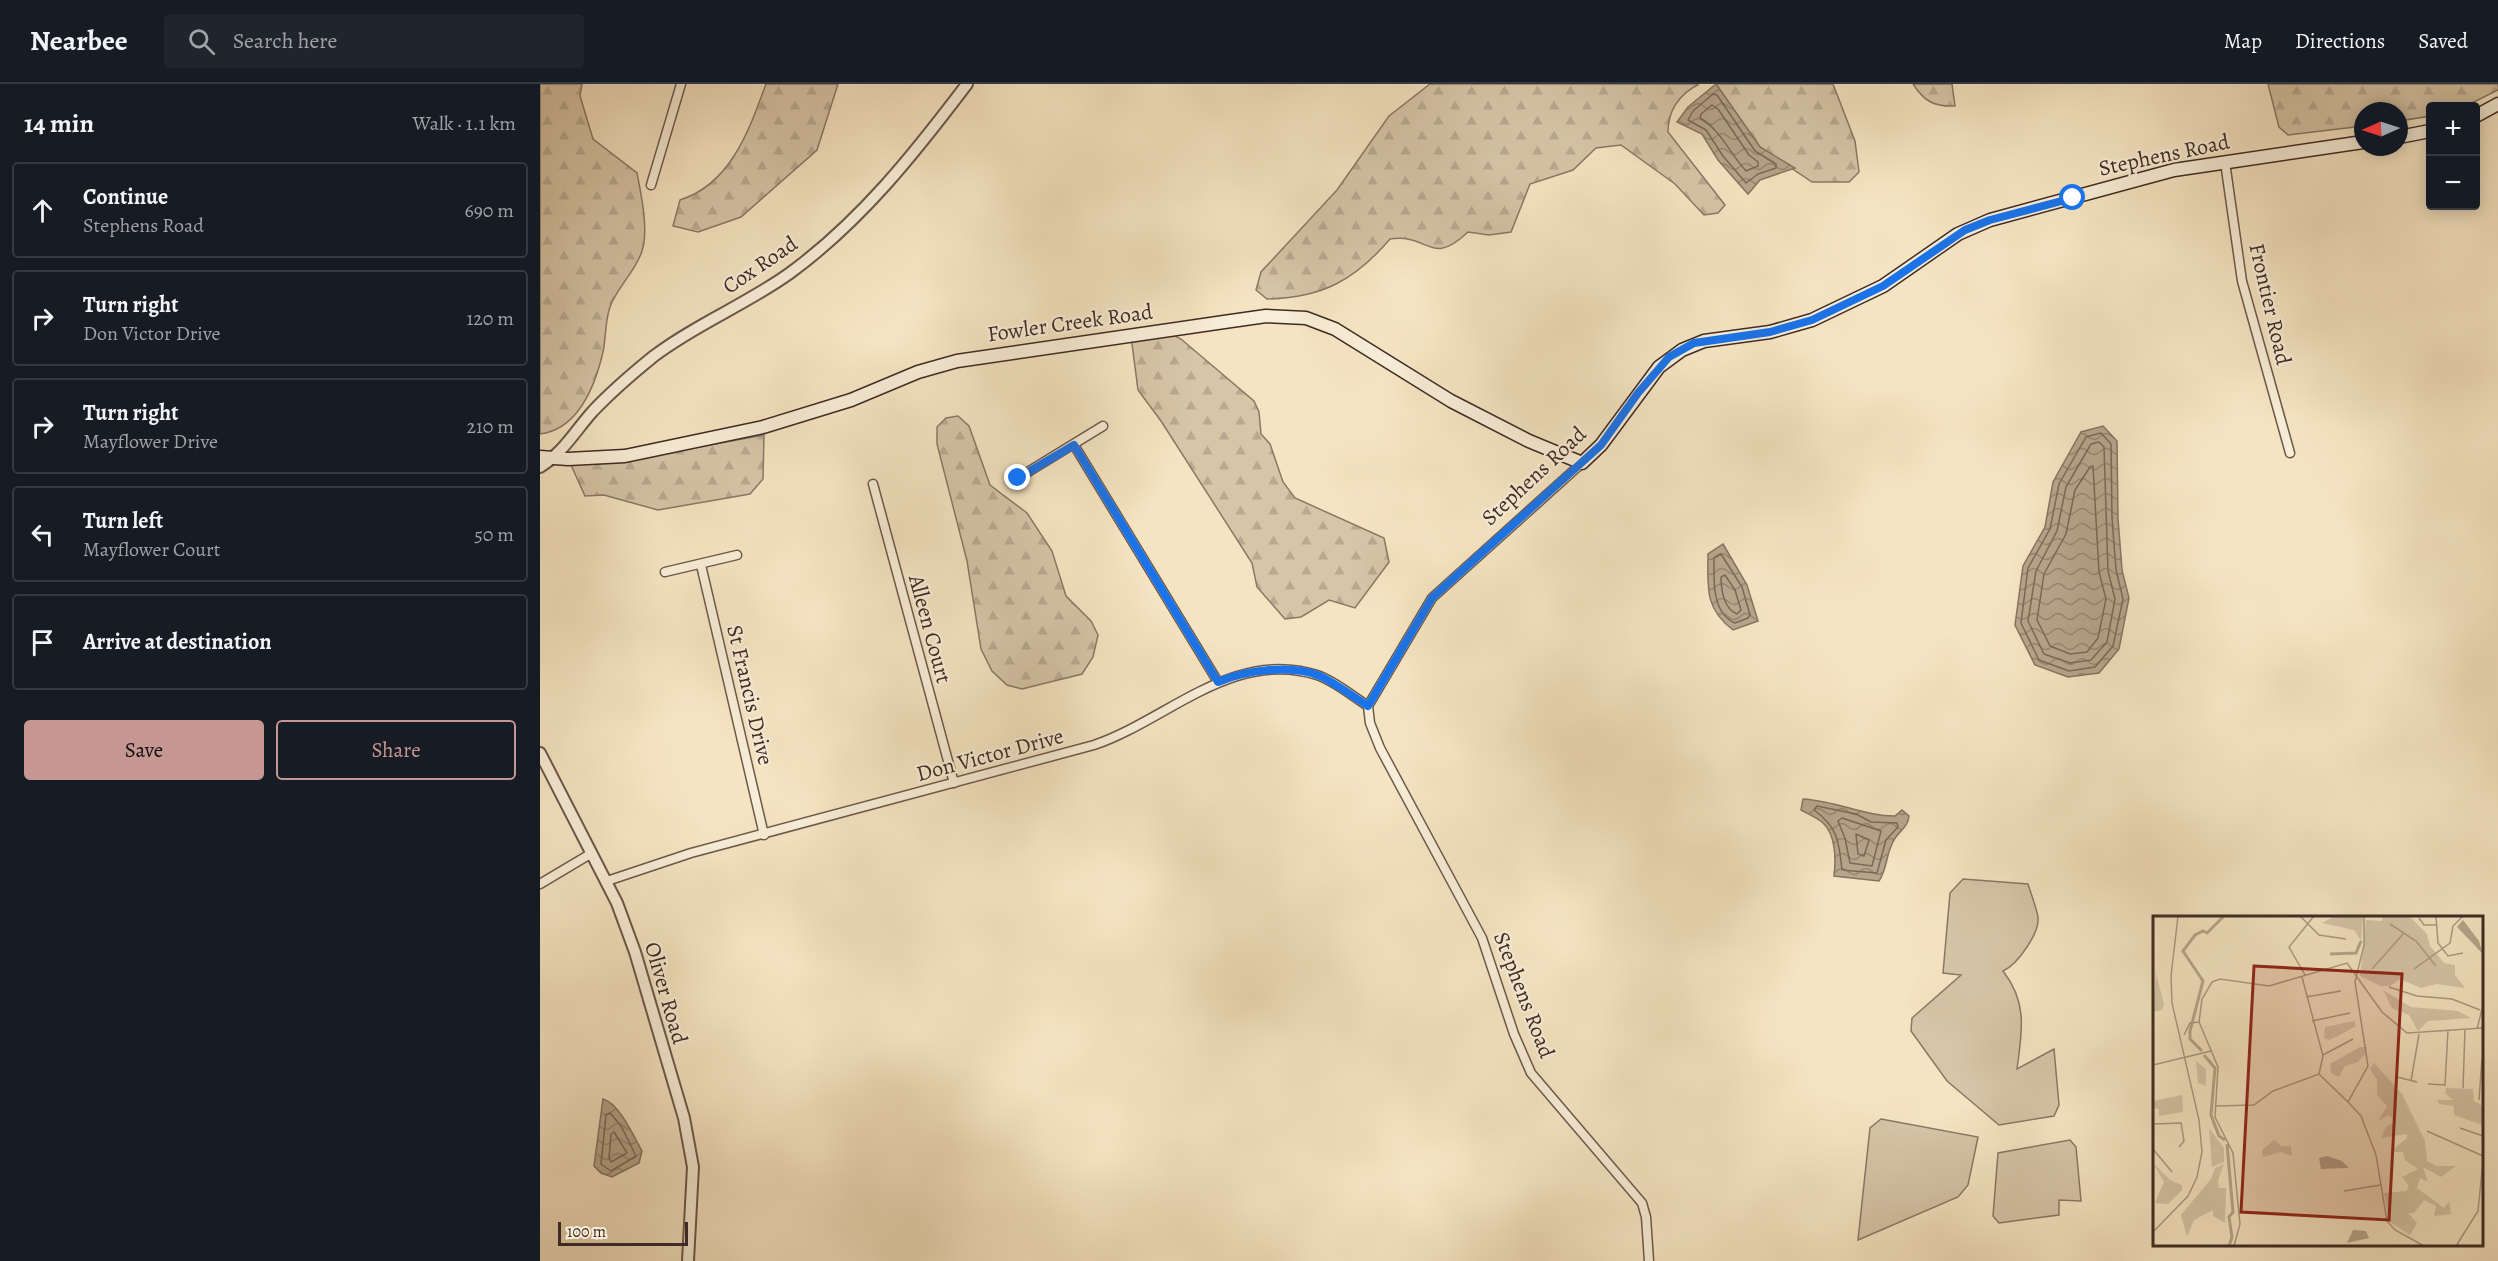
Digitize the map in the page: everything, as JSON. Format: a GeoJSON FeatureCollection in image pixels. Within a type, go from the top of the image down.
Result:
{"type":"FeatureCollection","features":[{"type":"Feature","properties":{"kind":"main road"},"geometry":{"type":"LineString","coordinates":[[2480,113],[2498,104]]}},
{"type":"Feature","properties":{"kind":"main road"},"geometry":{"type":"LineString","coordinates":[[2408,135],[2426,132]]}},
{"type":"Feature","properties":{"kind":"main road","name":"Stephens Road"},"geometry":{"type":"LineString","coordinates":[[1582,462],[1601,445],[1669,357],[1694,343],[1770,332],[1812,320],[1883,286],[1958,234],[1990,220],[2155,174],[2354,143]]}},
{"type":"Feature","properties":{"kind":"main road","name":"Fowler Creek Road"},"geometry":{"type":"LineString","coordinates":[[540,457],[625,456],[764,427],[851,400],[918,372],[957,362],[1232,321],[1287,316],[1306,318],[1335,329],[1451,401],[1529,441],[1582,462]]}},
{"type":"Feature","properties":{"kind":"street"},"geometry":{"type":"LineString","coordinates":[[651,185],[681,84]]}},
{"type":"Feature","properties":{"kind":"street","name":"Cox Road"},"geometry":{"type":"LineString","coordinates":[[556,457],[592,412],[654,356],[790,273],[847,225],[885,188],[967,84]]}},
{"type":"Feature","properties":{"kind":"street","name":"Frontier Road"},"geometry":{"type":"LineString","coordinates":[[2225,162],[2242,281],[2290,453]]}},
{"type":"Feature","properties":{"kind":"street"},"geometry":{"type":"LineString","coordinates":[[1018,478],[1103,426]]}},
{"type":"Feature","properties":{"kind":"street"},"geometry":{"type":"LineString","coordinates":[[1074,445],[1218,682]]}},
{"type":"Feature","properties":{"kind":"street"},"geometry":{"type":"LineString","coordinates":[[540,467],[556,457]]}},
{"type":"Feature","properties":{"kind":"street","name":"Stephens Road"},"geometry":{"type":"LineString","coordinates":[[1582,462],[1432,598],[1368,706],[1370,723],[1380,748],[1491,957],[1525,1061],[1544,1090],[1642,1203],[1646,1217],[1649,1261]]}},
{"type":"Feature","properties":{"kind":"street","name":"Alleen Court"},"geometry":{"type":"LineString","coordinates":[[873,484],[954,783]]}},
{"type":"Feature","properties":{"kind":"street"},"geometry":{"type":"LineString","coordinates":[[665,572],[737,555]]}},
{"type":"Feature","properties":{"kind":"street","name":"St Francis Drive"},"geometry":{"type":"LineString","coordinates":[[701,565],[764,835]]}},
{"type":"Feature","properties":{"kind":"street","name":"Don Victor Drive"},"geometry":{"type":"LineString","coordinates":[[607,881],[691,853],[1115,738],[1184,698],[1218,682],[1263,672],[1300,671],[1317,675],[1334,683],[1368,706]]}},
{"type":"Feature","properties":{"kind":"street","name":"Oliver Road"},"geometry":{"type":"LineString","coordinates":[[540,753],[607,881],[635,952],[689,1140],[694,1192],[688,1261]]}},
{"type":"Feature","properties":{"kind":"street"},"geometry":{"type":"LineString","coordinates":[[540,884],[592,854]]}},
{"type":"Feature","properties":{"kind":"green space"},"geometry":{"type":"Polygon","coordinates":[[[540,84],[582,84],[580,96],[593,139],[637,173],[645,233],[639,258],[610,307],[603,352],[590,392],[575,415],[565,424],[540,434],[540,84]]]}},
{"type":"Feature","properties":{"kind":"green space"},"geometry":{"type":"Polygon","coordinates":[[[766,84],[838,84],[817,150],[741,217],[698,232],[673,226],[680,200],[713,182],[736,153],[753,119],[766,84]]]}},
{"type":"Feature","properties":{"kind":"green space"},"geometry":{"type":"Polygon","coordinates":[[[1430,84],[1699,84],[1676,104],[1670,117],[1668,132],[1725,205],[1718,213],[1704,215],[1675,184],[1621,145],[1596,148],[1573,170],[1530,184],[1511,232],[1489,235],[1468,232],[1455,242],[1437,248],[1414,240],[1390,239],[1364,266],[1336,284],[1304,295],[1267,299],[1256,290],[1261,272],[1337,190],[1389,116],[1430,84]]]}},
{"type":"Feature","properties":{"kind":"green space"},"geometry":{"type":"Polygon","coordinates":[[[1716,84],[1833,84],[1855,141],[1859,172],[1849,182],[1812,182],[1760,147],[1716,84]]]}},
{"type":"Feature","properties":{"kind":"green space"},"geometry":{"type":"Polygon","coordinates":[[[1913,84],[1952,84],[1955,106],[1930,102],[1913,84]]]}},
{"type":"Feature","properties":{"kind":"green space"},"geometry":{"type":"Polygon","coordinates":[[[2268,84],[2498,84],[2498,90],[2474,102],[2426,102],[2426,117],[2408,120],[2408,102],[2354,102],[2354,127],[2288,135],[2279,127],[2268,84]]]}},
{"type":"Feature","properties":{"kind":"green space"},"geometry":{"type":"Polygon","coordinates":[[[1166,331],[1181,339],[1254,401],[1259,412],[1261,434],[1270,444],[1283,482],[1295,498],[1384,538],[1389,562],[1355,608],[1329,600],[1301,617],[1285,619],[1257,587],[1252,563],[1161,421],[1138,390],[1131,336],[1166,331]]]}},
{"type":"Feature","properties":{"kind":"green space"},"geometry":{"type":"Polygon","coordinates":[[[958,416],[969,426],[990,485],[1027,513],[1052,551],[1066,596],[1091,621],[1098,635],[1093,657],[1082,674],[1022,689],[1007,685],[992,671],[981,649],[967,561],[937,444],[937,427],[946,418],[958,416]]]}},
{"type":"Feature","properties":{"kind":"green space"},"geometry":{"type":"Polygon","coordinates":[[[764,435],[763,479],[750,494],[658,510],[604,495],[585,496],[571,465],[611,463],[764,435]]]}},
{"type":"Feature","properties":{"kind":"green space"},"geometry":{"type":"Polygon","coordinates":[[[1963,879],[2028,884],[2038,924],[2026,948],[2009,968],[2003,971],[2011,983],[2020,1006],[2021,1030],[2017,1069],[2054,1049],[2059,1105],[2054,1116],[1999,1125],[1947,1081],[1911,1031],[1912,1018],[1961,975],[1943,973],[1950,893],[1963,879]]]}},
{"type":"Feature","properties":{"kind":"green space"},"geometry":{"type":"Polygon","coordinates":[[[1881,1119],[1978,1137],[1968,1185],[1958,1197],[1858,1240],[1870,1128],[1881,1119]]]}},
{"type":"Feature","properties":{"kind":"green space"},"geometry":{"type":"Polygon","coordinates":[[[2070,1140],[2076,1147],[2081,1201],[2059,1200],[2059,1215],[1999,1223],[1993,1216],[1998,1153],[2070,1140]]]}},
{"type":"Feature","properties":{"kind":"water"},"geometry":{"type":"Polygon","coordinates":[[[1716,84],[1760,147],[1795,168],[1760,180],[1748,194],[1718,160],[1702,134],[1677,122],[1688,107],[1716,84]]]}},
{"type":"Feature","properties":{"kind":"water"},"geometry":{"type":"Polygon","coordinates":[[[2103,426],[2117,441],[2118,518],[2122,570],[2129,598],[2119,649],[2099,673],[2068,677],[2035,665],[2015,625],[2023,566],[2045,527],[2053,482],[2081,432],[2103,426]]]}},
{"type":"Feature","properties":{"kind":"water"},"geometry":{"type":"Polygon","coordinates":[[[1723,544],[1747,585],[1758,621],[1733,630],[1712,605],[1708,587],[1708,554],[1723,544]]]}},
{"type":"Feature","properties":{"kind":"water"},"geometry":{"type":"Polygon","coordinates":[[[1803,799],[1884,815],[1895,816],[1902,810],[1909,816],[1894,840],[1879,881],[1834,876],[1833,841],[1821,821],[1801,810],[1803,799]]]}},
{"type":"Feature","properties":{"kind":"water"},"geometry":{"type":"Polygon","coordinates":[[[603,1099],[615,1107],[642,1151],[639,1163],[612,1177],[601,1173],[594,1166],[603,1099]]]}},
{"type":"Feature","properties":{"kind":"route"},"geometry":{"type":"LineString","coordinates":[[1018,478],[1074,445],[1218,682],[1263,672],[1300,671],[1317,675],[1334,683],[1368,706],[1432,598],[1601,445],[1638,393],[1669,357],[1694,343],[1770,332],[1812,320],[1854,302],[1883,286],[1965,230],[1990,220],[2073,198]]}}]}
